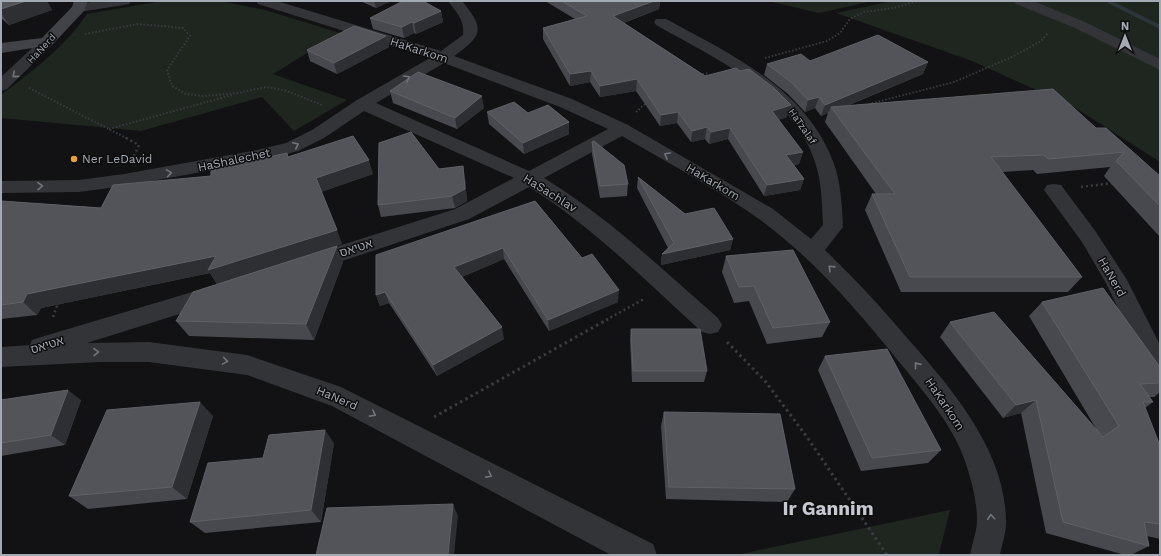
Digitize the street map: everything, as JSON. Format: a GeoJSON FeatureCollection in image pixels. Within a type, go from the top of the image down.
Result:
{"type":"FeatureCollection","features":[{"type":"Feature","properties":{"kind":"street"},"geometry":{"type":"LineString","coordinates":[[80,4],[124,1]]}},
{"type":"Feature","properties":{"kind":"street","name":"HaKarkom"},"geometry":{"type":"LineString","coordinates":[[263,1],[522,84],[566,102],[622,129],[723,187],[766,214],[813,251],[856,292],[938,391],[961,426],[977,456],[988,488],[992,520],[985,555]]}},
{"type":"Feature","properties":{"kind":"street","name":"HaShalechet"},"geometry":{"type":"LineString","coordinates":[[1,187],[79,186],[124,180],[219,164],[292,147],[318,134],[355,109],[443,58],[464,42],[470,36],[471,29],[468,17],[455,1]]}},
{"type":"Feature","properties":{"kind":"street"},"geometry":{"type":"LineString","coordinates":[[1021,1],[1128,47],[1160,65]]}},
{"type":"Feature","properties":{"kind":"street","name":"HaNerd"},"geometry":{"type":"LineString","coordinates":[[1,86],[31,59],[80,4]]}},
{"type":"Feature","properties":{"kind":"street","name":"HaTzalaf"},"geometry":{"type":"LineString","coordinates":[[661,22],[720,55],[763,83],[791,108],[812,137],[824,162],[831,188],[833,227],[813,251]]}},
{"type":"Feature","properties":{"kind":"street"},"geometry":{"type":"LineString","coordinates":[[1,48],[47,42]]}},
{"type":"Feature","properties":{"kind":"street","name":"HaSachlav"},"geometry":{"type":"LineString","coordinates":[[355,109],[529,178],[565,200],[604,230],[710,325]]}},
{"type":"Feature","properties":{"kind":"street","name":"אטיאס"},"geometry":{"type":"LineString","coordinates":[[296,268],[462,214],[622,129]]}},
{"type":"Feature","properties":{"kind":"street","name":"HaNerd"},"geometry":{"type":"LineString","coordinates":[[1054,190],[1089,237],[1116,280],[1160,370]]}},
{"type":"Feature","properties":{"kind":"street","name":"אטיאס"},"geometry":{"type":"LineString","coordinates":[[5,357],[235,288]]}},
{"type":"Feature","properties":{"kind":"street","name":"HaNerd"},"geometry":{"type":"LineString","coordinates":[[5,357],[100,352],[149,352],[247,365],[341,398],[642,555]]}},
{"type":"Feature","properties":{"kind":"path"},"geometry":{"type":"LineString","coordinates":[[862,105],[961,79],[1012,57],[1041,41],[1062,18]]}},
{"type":"Feature","properties":{"kind":"path"},"geometry":{"type":"LineString","coordinates":[[47,42],[138,24],[183,28],[190,36],[182,50],[167,70],[172,86],[186,94],[203,96],[238,93]]}},
{"type":"Feature","properties":{"kind":"path"},"geometry":{"type":"LineString","coordinates":[[108,129],[266,86],[355,109]]}},
{"type":"Feature","properties":{"kind":"path"},"geometry":{"type":"LineString","coordinates":[[27,87],[139,145],[124,180]]}},
{"type":"Feature","properties":{"kind":"path"},"geometry":{"type":"LineString","coordinates":[[1054,190],[1115,183]]}},
{"type":"Feature","properties":{"kind":"path"},"geometry":{"type":"LineString","coordinates":[[406,432],[667,286]]}},
{"type":"Feature","properties":{"kind":"path"},"geometry":{"type":"LineString","coordinates":[[41,347],[60,297]]}},
{"type":"Feature","properties":{"kind":"path"},"geometry":{"type":"LineString","coordinates":[[710,325],[765,381],[807,437],[887,555]]}},
{"type":"Feature","properties":{"kind":"shaded area"},"geometry":{"type":"Polygon","coordinates":[[[162,1],[220,1],[265,10],[340,33],[273,74],[347,100],[294,131],[262,97],[141,131],[1,118],[1,95],[36,68],[58,48],[69,37],[87,14],[162,1]]]}},
{"type":"Feature","properties":{"kind":"shaded area"},"geometry":{"type":"Polygon","coordinates":[[[768,1],[873,1],[819,13],[768,1]]]}},
{"type":"Feature","properties":{"kind":"shaded area"},"geometry":{"type":"Polygon","coordinates":[[[892,1],[1160,1],[1160,162],[1074,107],[972,61],[836,13],[892,1]]]}},
{"type":"Feature","properties":{"kind":"shaded area"},"geometry":{"type":"Polygon","coordinates":[[[950,510],[939,554],[937,555],[736,555],[950,510]]]}},
{"type":"Feature","properties":{"kind":"building"},"geometry":{"type":"Polygon","coordinates":[[[1,1],[26,1],[1,9],[1,1]]]}},
{"type":"Feature","properties":{"kind":"building"},"geometry":{"type":"Polygon","coordinates":[[[403,1],[423,1],[441,11],[402,27],[370,18],[403,1]]]}},
{"type":"Feature","properties":{"kind":"building"},"geometry":{"type":"Polygon","coordinates":[[[562,1],[654,1],[613,16],[705,76],[736,68],[740,71],[749,69],[774,88],[791,105],[772,111],[803,152],[786,155],[804,179],[767,185],[730,128],[711,132],[707,127],[692,131],[678,112],[661,115],[637,79],[600,86],[591,71],[570,74],[543,28],[587,16],[562,1]]]}},
{"type":"Feature","properties":{"kind":"building"},"geometry":{"type":"Polygon","coordinates":[[[354,26],[386,36],[334,63],[307,50],[354,26]]]}},
{"type":"Feature","properties":{"kind":"building"},"geometry":{"type":"Polygon","coordinates":[[[878,35],[928,62],[825,105],[819,97],[808,100],[791,82],[767,64],[801,54],[810,61],[878,35]]]}},
{"type":"Feature","properties":{"kind":"building"},"geometry":{"type":"Polygon","coordinates":[[[418,72],[482,96],[455,118],[390,91],[418,72]]]}},
{"type":"Feature","properties":{"kind":"building"},"geometry":{"type":"Polygon","coordinates":[[[1053,89],[1096,128],[1106,128],[1160,176],[1160,206],[1116,161],[1125,152],[1048,159],[1044,155],[991,157],[1082,277],[910,277],[872,194],[895,194],[831,107],[1053,89]]]}},
{"type":"Feature","properties":{"kind":"building"},"geometry":{"type":"Polygon","coordinates":[[[514,102],[528,113],[548,105],[569,122],[523,143],[487,112],[514,102]]]}},
{"type":"Feature","properties":{"kind":"building"},"geometry":{"type":"Polygon","coordinates":[[[411,132],[439,169],[463,166],[465,189],[452,196],[378,205],[379,143],[411,132]]]}},
{"type":"Feature","properties":{"kind":"building"},"geometry":{"type":"Polygon","coordinates":[[[353,136],[369,160],[316,178],[337,230],[208,270],[216,256],[27,294],[23,302],[1,305],[1,201],[101,208],[113,185],[211,176],[211,170],[287,153],[288,157],[353,136]]]}},
{"type":"Feature","properties":{"kind":"building"},"geometry":{"type":"Polygon","coordinates":[[[594,141],[624,165],[628,184],[600,186],[592,142],[594,141]]]}},
{"type":"Feature","properties":{"kind":"building"},"geometry":{"type":"Polygon","coordinates":[[[638,177],[685,214],[714,208],[733,239],[662,254],[674,243],[638,177]]]}},
{"type":"Feature","properties":{"kind":"building"},"geometry":{"type":"Polygon","coordinates":[[[535,201],[582,258],[592,254],[619,290],[548,320],[503,248],[454,267],[502,327],[433,365],[385,292],[376,295],[376,255],[535,201]]]}},
{"type":"Feature","properties":{"kind":"building"},"geometry":{"type":"Polygon","coordinates":[[[337,246],[306,324],[176,321],[193,292],[337,246]]]}},
{"type":"Feature","properties":{"kind":"building"},"geometry":{"type":"Polygon","coordinates":[[[793,250],[830,322],[773,328],[754,286],[739,287],[726,256],[793,250]]]}},
{"type":"Feature","properties":{"kind":"building"},"geometry":{"type":"Polygon","coordinates":[[[1103,288],[1160,367],[1160,383],[1140,384],[1153,402],[1143,402],[1160,446],[1160,524],[1144,522],[1149,546],[1063,522],[1036,400],[1016,405],[950,322],[994,312],[1103,437],[1119,426],[1042,302],[1103,288]]]}},
{"type":"Feature","properties":{"kind":"building"},"geometry":{"type":"Polygon","coordinates":[[[631,329],[700,329],[707,371],[633,371],[631,329]]]}},
{"type":"Feature","properties":{"kind":"building"},"geometry":{"type":"Polygon","coordinates":[[[887,349],[941,450],[872,458],[825,356],[887,349]]]}},
{"type":"Feature","properties":{"kind":"building"},"geometry":{"type":"Polygon","coordinates":[[[68,390],[51,435],[1,443],[1,400],[68,390]]]}},
{"type":"Feature","properties":{"kind":"building"},"geometry":{"type":"Polygon","coordinates":[[[200,402],[172,487],[69,496],[107,410],[200,402]]]}},
{"type":"Feature","properties":{"kind":"building"},"geometry":{"type":"Polygon","coordinates":[[[664,412],[780,414],[795,489],[669,487],[664,412]]]}},
{"type":"Feature","properties":{"kind":"building"},"geometry":{"type":"Polygon","coordinates":[[[325,430],[311,510],[190,522],[208,463],[263,458],[269,435],[325,430]]]}},
{"type":"Feature","properties":{"kind":"building"},"geometry":{"type":"Polygon","coordinates":[[[453,504],[448,555],[316,555],[327,508],[453,504]]]}},
{"type":"Feature","properties":{"kind":"waterway"},"geometry":{"type":"LineString","coordinates":[[1110,2],[1160,27]]}},
{"type":"Feature","properties":{"kind":"place","name":"Ner LeDavid"},"geometry":{"type":"Point","coordinates":[74,159]}},
{"type":"Feature","properties":{"kind":"district","name":"Ir Gannim"},"geometry":{"type":"Point","coordinates":[828,508]}}]}
